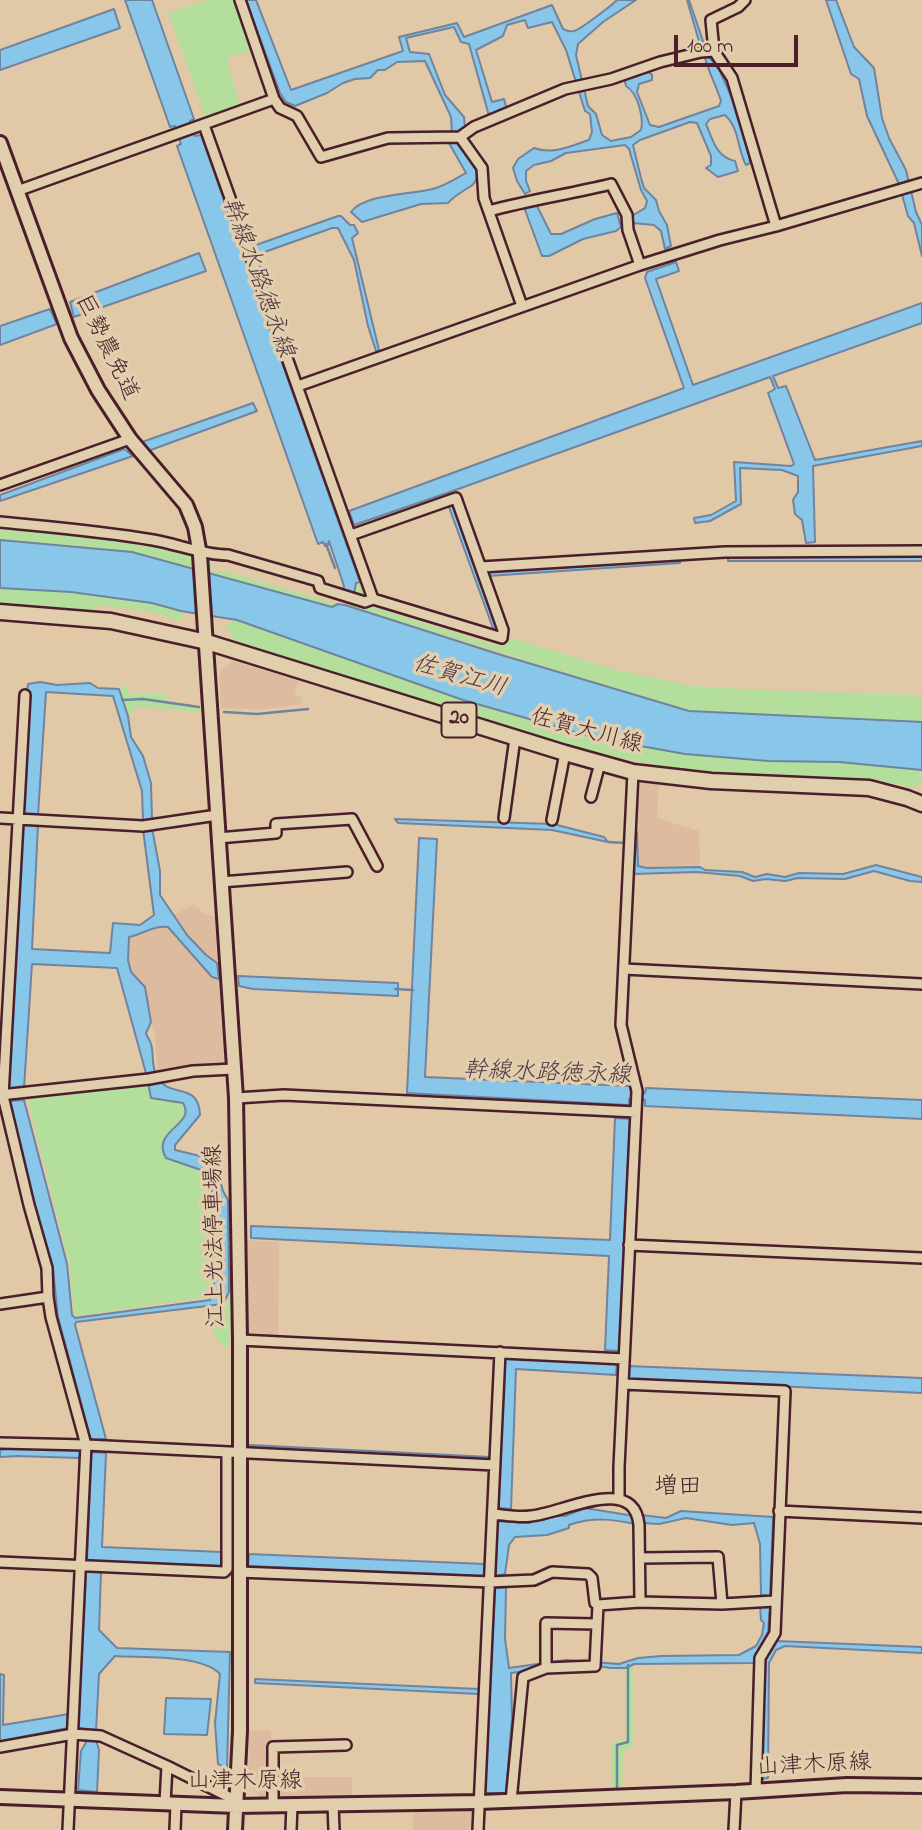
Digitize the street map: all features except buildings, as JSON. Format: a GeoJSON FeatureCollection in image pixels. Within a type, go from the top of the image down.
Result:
{"type":"FeatureCollection","features":[{"type":"Feature","properties":{"kind":"main road","name":"佐賀大川線"},"geometry":{"type":"LineString","coordinates":[[0,611],[111,621],[207,642],[633,772],[711,781],[869,788],[907,797],[922,804]]}},
{"type":"Feature","properties":{"kind":"street"},"geometry":{"type":"LineString","coordinates":[[240,0],[274,99],[280,108],[297,116],[321,156],[388,138],[460,137],[474,127],[565,89],[707,51]]}},
{"type":"Feature","properties":{"kind":"street"},"geometry":{"type":"LineString","coordinates":[[745,0],[738,7],[710,20],[707,51],[732,78],[776,226]]}},
{"type":"Feature","properties":{"kind":"street"},"geometry":{"type":"LineString","coordinates":[[17,191],[274,99]]}},
{"type":"Feature","properties":{"kind":"street"},"geometry":{"type":"LineString","coordinates":[[199,126],[250,252],[373,599]]}},
{"type":"Feature","properties":{"kind":"street"},"geometry":{"type":"LineString","coordinates":[[460,137],[482,168],[484,198],[522,306]]}},
{"type":"Feature","properties":{"kind":"street","name":"巨勢農免道"},"geometry":{"type":"LineString","coordinates":[[0,143],[71,338],[98,390],[130,439],[186,505],[195,527],[200,552],[204,626]]}},
{"type":"Feature","properties":{"kind":"street"},"geometry":{"type":"LineString","coordinates":[[489,211],[611,184],[627,215],[628,230],[640,265]]}},
{"type":"Feature","properties":{"kind":"street"},"geometry":{"type":"LineString","coordinates":[[298,386],[640,265],[918,184]]}},
{"type":"Feature","properties":{"kind":"street"},"geometry":{"type":"LineString","coordinates":[[0,485],[130,439]]}},
{"type":"Feature","properties":{"kind":"street"},"geometry":{"type":"LineString","coordinates":[[0,522],[113,533],[177,544],[200,552],[228,555],[318,582],[320,588],[355,599],[365,602],[373,599],[502,638],[503,629],[456,498],[351,535]]}},
{"type":"Feature","properties":{"kind":"street"},"geometry":{"type":"LineString","coordinates":[[481,566],[725,552],[922,551]]}},
{"type":"Feature","properties":{"kind":"street","name":"江上光法停車場線"},"geometry":{"type":"LineString","coordinates":[[204,626],[236,1098],[240,1340],[233,1453],[239,1572],[240,1731],[235,1830]]}},
{"type":"Feature","properties":{"kind":"street"},"geometry":{"type":"LineString","coordinates":[[25,695],[26,819],[10,954],[1,1095],[47,1268],[48,1297],[94,1446],[89,1566],[74,1726],[72,1799],[68,1830]]}},
{"type":"Feature","properties":{"kind":"street"},"geometry":{"type":"LineString","coordinates":[[504,818],[515,738]]}},
{"type":"Feature","properties":{"kind":"street"},"geometry":{"type":"LineString","coordinates":[[552,820],[565,753]]}},
{"type":"Feature","properties":{"kind":"street"},"geometry":{"type":"LineString","coordinates":[[591,797],[600,763]]}},
{"type":"Feature","properties":{"kind":"street"},"geometry":{"type":"LineString","coordinates":[[620,1499],[637,1091],[621,1026],[633,772]]}},
{"type":"Feature","properties":{"kind":"street"},"geometry":{"type":"LineString","coordinates":[[0,818],[143,826],[217,815]]}},
{"type":"Feature","properties":{"kind":"street"},"geometry":{"type":"LineString","coordinates":[[218,838],[276,833],[276,824],[352,818],[377,866]]}},
{"type":"Feature","properties":{"kind":"street"},"geometry":{"type":"LineString","coordinates":[[221,881],[347,872]]}},
{"type":"Feature","properties":{"kind":"street"},"geometry":{"type":"LineString","coordinates":[[624,970],[922,984]]}},
{"type":"Feature","properties":{"kind":"street"},"geometry":{"type":"LineString","coordinates":[[1,1095],[193,1071],[234,1069]]}},
{"type":"Feature","properties":{"kind":"street"},"geometry":{"type":"LineString","coordinates":[[236,1098],[284,1095],[636,1107]]}},
{"type":"Feature","properties":{"kind":"street"},"geometry":{"type":"LineString","coordinates":[[629,1245],[922,1258]]}},
{"type":"Feature","properties":{"kind":"street"},"geometry":{"type":"LineString","coordinates":[[0,1304],[48,1297]]}},
{"type":"Feature","properties":{"kind":"street"},"geometry":{"type":"LineString","coordinates":[[240,1340],[624,1359]]}},
{"type":"Feature","properties":{"kind":"street"},"geometry":{"type":"LineString","coordinates":[[478,1830],[489,1802],[490,1583],[501,1514],[495,1465],[500,1352]]}},
{"type":"Feature","properties":{"kind":"street"},"geometry":{"type":"LineString","coordinates":[[623,1384],[785,1391],[775,1633],[760,1658],[756,1791]]}},
{"type":"Feature","properties":{"kind":"street"},"geometry":{"type":"LineString","coordinates":[[0,1444],[495,1465]]}},
{"type":"Feature","properties":{"kind":"street"},"geometry":{"type":"LineString","coordinates":[[0,1562],[224,1572],[227,1570],[233,1453]]}},
{"type":"Feature","properties":{"kind":"street"},"geometry":{"type":"LineString","coordinates":[[501,1514],[531,1517],[602,1498],[620,1499],[638,1513],[640,1602]]}},
{"type":"Feature","properties":{"kind":"street"},"geometry":{"type":"LineString","coordinates":[[779,1511],[922,1518]]}},
{"type":"Feature","properties":{"kind":"street"},"geometry":{"type":"LineString","coordinates":[[640,1558],[718,1557],[722,1604]]}},
{"type":"Feature","properties":{"kind":"street"},"geometry":{"type":"LineString","coordinates":[[239,1572],[490,1583],[534,1580],[552,1572],[588,1574],[592,1578],[595,1603],[598,1605],[596,1663],[546,1664],[523,1677],[511,1801]]}},
{"type":"Feature","properties":{"kind":"street"},"geometry":{"type":"LineString","coordinates":[[598,1605],[775,1601]]}},
{"type":"Feature","properties":{"kind":"street"},"geometry":{"type":"LineString","coordinates":[[546,1664],[546,1623],[596,1623]]}},
{"type":"Feature","properties":{"kind":"street"},"geometry":{"type":"LineString","coordinates":[[0,1747],[74,1726],[167,1766],[229,1797],[236,1806]]}},
{"type":"Feature","properties":{"kind":"street"},"geometry":{"type":"LineString","coordinates":[[273,1805],[273,1747],[346,1745]]}},
{"type":"Feature","properties":{"kind":"street"},"geometry":{"type":"LineString","coordinates":[[167,1766],[175,1830]]}},
{"type":"Feature","properties":{"kind":"street","name":"山津木原線"},"geometry":{"type":"LineString","coordinates":[[0,1797],[236,1806],[489,1802],[847,1785],[922,1786]]}},
{"type":"Feature","properties":{"kind":"street"},"geometry":{"type":"LineString","coordinates":[[734,1830],[736,1792]]}},
{"type":"Feature","properties":{"kind":"street"},"geometry":{"type":"LineString","coordinates":[[333,1804],[334,1830]]}},
{"type":"Feature","properties":{"kind":"street"},"geometry":{"type":"LineString","coordinates":[[291,1830],[292,1805]]}},
{"type":"Feature","properties":{"kind":"shaded area"},"geometry":{"type":"Polygon","coordinates":[[[232,661],[299,681],[294,694],[301,697],[302,704],[258,710],[221,708],[219,672],[232,661]]]}},
{"type":"Feature","properties":{"kind":"shaded area"},"geometry":{"type":"Polygon","coordinates":[[[637,782],[659,784],[657,818],[699,831],[700,865],[636,868],[637,840],[633,839],[637,782]]]}},
{"type":"Feature","properties":{"kind":"shaded area"},"geometry":{"type":"Polygon","coordinates":[[[194,904],[202,912],[215,917],[217,963],[205,955],[174,917],[194,904]]]}},
{"type":"Feature","properties":{"kind":"shaded area"},"geometry":{"type":"Polygon","coordinates":[[[159,925],[169,927],[212,977],[219,979],[224,1068],[158,1075],[155,1036],[143,986],[131,972],[128,960],[129,937],[143,934],[159,925]]]}},
{"type":"Feature","properties":{"kind":"shaded area"},"geometry":{"type":"Polygon","coordinates":[[[247,1240],[279,1242],[278,1339],[248,1337],[247,1240]]]}},
{"type":"Feature","properties":{"kind":"shaded area"},"geometry":{"type":"Polygon","coordinates":[[[271,1730],[272,1777],[352,1777],[352,1797],[260,1797],[248,1783],[249,1731],[271,1730]]]}},
{"type":"Feature","properties":{"kind":"shaded area"},"geometry":{"type":"Polygon","coordinates":[[[413,1806],[477,1807],[476,1830],[413,1830],[413,1806]]]}},
{"type":"Feature","properties":{"kind":"green space"},"geometry":{"type":"Polygon","coordinates":[[[207,0],[234,0],[253,49],[227,58],[240,107],[206,118],[168,13],[207,0]]]}},
{"type":"Feature","properties":{"kind":"green space"},"geometry":{"type":"Polygon","coordinates":[[[0,526],[112,535],[180,547],[181,554],[211,561],[211,572],[224,571],[338,604],[332,607],[132,552],[0,540],[0,526]]]}},
{"type":"Feature","properties":{"kind":"green space"},"geometry":{"type":"Polygon","coordinates":[[[365,584],[373,607],[501,647],[509,637],[612,669],[694,686],[922,695],[922,722],[689,711],[352,607],[358,586],[365,584]]]}},
{"type":"Feature","properties":{"kind":"green space"},"geometry":{"type":"Polygon","coordinates":[[[0,588],[69,592],[136,601],[181,611],[181,621],[152,612],[98,605],[94,610],[0,603],[0,588]]]}},
{"type":"Feature","properties":{"kind":"green space"},"geometry":{"type":"Polygon","coordinates":[[[237,620],[463,700],[596,738],[685,754],[768,761],[839,762],[922,770],[922,782],[915,788],[872,779],[739,776],[677,769],[594,753],[231,642],[232,633],[225,626],[237,620]]]}},
{"type":"Feature","properties":{"kind":"green space"},"geometry":{"type":"Polygon","coordinates":[[[126,684],[128,693],[165,694],[166,700],[203,707],[203,712],[136,707],[128,716],[119,689],[126,684]]]}},
{"type":"Feature","properties":{"kind":"green space"},"geometry":{"type":"Polygon","coordinates":[[[148,1082],[151,1098],[183,1103],[185,1110],[185,1115],[164,1142],[162,1150],[204,1171],[212,1184],[214,1283],[208,1297],[75,1316],[69,1262],[27,1096],[148,1082]]]}},
{"type":"Feature","properties":{"kind":"green space"},"geometry":{"type":"Polygon","coordinates":[[[231,1296],[230,1342],[226,1350],[214,1335],[209,1309],[223,1308],[231,1296]]]}},
{"type":"Feature","properties":{"kind":"green space"},"geometry":{"type":"Polygon","coordinates":[[[634,1664],[634,1743],[632,1748],[623,1752],[622,1789],[612,1790],[612,1741],[625,1740],[626,1668],[634,1664]]]}},
{"type":"Feature","properties":{"kind":"water"},"geometry":{"type":"Polygon","coordinates":[[[125,0],[152,0],[194,119],[190,121],[195,136],[201,135],[243,254],[256,249],[256,245],[338,216],[354,225],[358,233],[352,238],[379,350],[376,351],[354,260],[338,228],[259,254],[257,250],[244,256],[360,582],[356,583],[354,594],[343,590],[329,541],[325,546],[323,542],[318,544],[177,146],[181,144],[175,126],[170,127],[125,0]]]}},
{"type":"Feature","properties":{"kind":"water"},"geometry":{"type":"Polygon","coordinates":[[[246,0],[256,0],[291,90],[403,51],[399,37],[457,23],[464,37],[552,5],[563,29],[574,31],[617,0],[636,0],[603,22],[578,44],[576,55],[588,106],[596,114],[602,135],[611,141],[631,137],[641,130],[639,106],[624,78],[649,72],[652,75],[652,80],[639,84],[637,92],[650,125],[659,127],[719,106],[721,101],[701,48],[689,0],[708,56],[719,69],[735,105],[750,163],[746,165],[736,133],[725,115],[710,119],[706,124],[719,152],[735,161],[738,171],[718,177],[706,168],[711,165],[711,156],[697,123],[690,122],[633,145],[644,188],[656,200],[667,225],[671,246],[665,249],[661,231],[654,225],[633,223],[632,216],[645,208],[647,201],[629,149],[625,145],[566,153],[551,161],[534,165],[526,171],[530,191],[525,194],[517,181],[513,168],[518,159],[534,148],[548,151],[568,147],[589,140],[592,132],[590,114],[585,111],[566,50],[552,22],[528,28],[525,20],[507,25],[503,36],[476,50],[492,102],[504,99],[507,110],[489,116],[469,44],[461,42],[454,27],[406,38],[410,52],[429,54],[445,95],[464,117],[465,129],[452,135],[451,117],[425,61],[397,62],[385,70],[378,70],[370,78],[343,83],[327,93],[295,106],[286,102],[280,93],[246,0]]]}},
{"type":"Feature","properties":{"kind":"water"},"geometry":{"type":"Polygon","coordinates":[[[826,0],[836,0],[854,47],[874,68],[882,118],[906,170],[916,212],[922,225],[922,256],[914,223],[908,216],[899,184],[867,116],[859,79],[851,74],[826,0]]]}},
{"type":"Feature","properties":{"kind":"water"},"geometry":{"type":"Polygon","coordinates":[[[114,9],[120,28],[0,70],[0,50],[114,9]]]}},
{"type":"Feature","properties":{"kind":"water"},"geometry":{"type":"Polygon","coordinates":[[[459,142],[470,158],[477,176],[471,186],[448,203],[421,204],[362,222],[351,212],[367,201],[436,188],[466,173],[449,143],[459,142]]]}},
{"type":"Feature","properties":{"kind":"water"},"geometry":{"type":"Polygon","coordinates":[[[536,204],[551,234],[561,234],[595,219],[617,213],[621,227],[616,231],[583,239],[549,256],[542,256],[525,210],[536,204]]]}},
{"type":"Feature","properties":{"kind":"water"},"geometry":{"type":"Polygon","coordinates":[[[199,253],[206,271],[74,317],[70,302],[199,253]]]}},
{"type":"Feature","properties":{"kind":"water"},"geometry":{"type":"Polygon","coordinates":[[[676,262],[679,271],[656,279],[693,385],[922,303],[922,323],[773,376],[778,388],[786,386],[815,460],[922,441],[922,446],[813,466],[815,542],[806,543],[802,520],[795,514],[793,500],[798,492],[798,476],[782,470],[740,468],[741,504],[710,521],[695,523],[694,518],[711,515],[736,501],[734,462],[794,464],[768,393],[775,389],[770,377],[354,525],[349,511],[684,388],[645,278],[647,272],[676,262]]]}},
{"type":"Feature","properties":{"kind":"water"},"geometry":{"type":"Polygon","coordinates":[[[50,309],[57,324],[0,345],[0,326],[50,309]]]}},
{"type":"Feature","properties":{"kind":"water"},"geometry":{"type":"Polygon","coordinates":[[[253,403],[257,411],[148,451],[142,442],[253,403]]]}},
{"type":"Feature","properties":{"kind":"water"},"geometry":{"type":"Polygon","coordinates":[[[124,449],[133,456],[0,501],[0,495],[124,449]]]}},
{"type":"Feature","properties":{"kind":"water"},"geometry":{"type":"Polygon","coordinates":[[[454,505],[498,629],[494,631],[449,507],[454,505]]]}},
{"type":"Feature","properties":{"kind":"water","name":"佐賀江川"},"geometry":{"type":"Polygon","coordinates":[[[0,540],[132,552],[332,607],[345,605],[689,711],[922,722],[922,770],[839,762],[768,761],[685,754],[596,738],[463,700],[237,620],[181,611],[152,603],[71,592],[0,588],[0,540]]]}},
{"type":"Feature","properties":{"kind":"water"},"geometry":{"type":"Polygon","coordinates":[[[922,556],[922,561],[728,561],[728,557],[922,556]]]}},
{"type":"Feature","properties":{"kind":"water"},"geometry":{"type":"Polygon","coordinates":[[[679,559],[680,563],[488,576],[487,572],[679,559]]]}},
{"type":"Feature","properties":{"kind":"water"},"geometry":{"type":"Polygon","coordinates":[[[40,682],[57,685],[90,683],[98,688],[119,689],[128,716],[131,737],[143,756],[151,783],[152,819],[143,821],[142,791],[113,696],[46,692],[38,815],[23,815],[30,693],[27,692],[28,684],[40,682]]]}},
{"type":"Feature","properties":{"kind":"water"},"geometry":{"type":"Polygon","coordinates":[[[395,819],[553,824],[604,837],[608,842],[552,830],[398,823],[395,819]]]}},
{"type":"Feature","properties":{"kind":"water"},"geometry":{"type":"Polygon","coordinates":[[[23,824],[38,825],[32,949],[110,953],[113,923],[140,925],[154,915],[143,829],[152,828],[160,871],[160,895],[187,935],[217,963],[219,979],[212,977],[168,927],[154,928],[129,937],[128,960],[131,972],[145,987],[151,1022],[146,1033],[151,1043],[155,1073],[163,1084],[189,1094],[195,1098],[198,1105],[200,1115],[175,1145],[175,1150],[200,1156],[216,1166],[228,1200],[229,1292],[223,1304],[76,1322],[106,1439],[91,1440],[58,1317],[53,1269],[32,1202],[9,1101],[24,1100],[67,1264],[72,1315],[75,1318],[210,1300],[214,1283],[212,1184],[204,1171],[166,1158],[164,1141],[180,1123],[186,1111],[183,1103],[151,1098],[117,968],[32,964],[24,1088],[8,1088],[23,824]]]}},
{"type":"Feature","properties":{"kind":"water"},"geometry":{"type":"Polygon","coordinates":[[[637,832],[638,866],[647,868],[700,867],[705,870],[742,872],[755,877],[767,874],[785,877],[799,873],[843,874],[876,865],[922,877],[922,882],[874,871],[845,879],[798,878],[785,881],[753,881],[740,876],[697,872],[633,874],[637,832]]]}},
{"type":"Feature","properties":{"kind":"water"},"geometry":{"type":"Polygon","coordinates":[[[419,838],[437,839],[425,1077],[630,1086],[633,1099],[629,1099],[629,1105],[407,1093],[419,838]]]}},
{"type":"Feature","properties":{"kind":"water"},"geometry":{"type":"Polygon","coordinates":[[[238,976],[398,983],[398,996],[253,989],[239,986],[238,976]]]}},
{"type":"Feature","properties":{"kind":"water"},"geometry":{"type":"Polygon","coordinates":[[[646,1088],[922,1100],[922,1119],[645,1106],[641,1094],[645,1093],[646,1088]]]}},
{"type":"Feature","properties":{"kind":"water"},"geometry":{"type":"Polygon","coordinates":[[[615,1118],[630,1119],[619,1351],[605,1350],[609,1256],[251,1238],[251,1226],[610,1240],[615,1118]]]}},
{"type":"Feature","properties":{"kind":"water"},"geometry":{"type":"Polygon","coordinates":[[[503,1355],[617,1362],[616,1375],[516,1369],[511,1509],[498,1508],[503,1355]]]}},
{"type":"Feature","properties":{"kind":"water"},"geometry":{"type":"Polygon","coordinates":[[[628,1366],[922,1378],[922,1393],[628,1379],[628,1366]]]}},
{"type":"Feature","properties":{"kind":"water"},"geometry":{"type":"Polygon","coordinates":[[[250,1445],[490,1457],[490,1460],[250,1449],[250,1445]]]}},
{"type":"Feature","properties":{"kind":"water"},"geometry":{"type":"Polygon","coordinates":[[[20,1447],[80,1450],[80,1458],[0,1457],[0,1450],[20,1447]]]}},
{"type":"Feature","properties":{"kind":"water"},"geometry":{"type":"Polygon","coordinates":[[[91,1452],[106,1453],[102,1547],[222,1552],[221,1566],[87,1561],[91,1452]]]}},
{"type":"Feature","properties":{"kind":"water"},"geometry":{"type":"Polygon","coordinates":[[[585,1508],[628,1515],[633,1513],[635,1524],[594,1520],[578,1522],[547,1535],[515,1537],[509,1545],[505,1574],[495,1576],[498,1521],[528,1523],[550,1516],[565,1516],[585,1508]]]}},
{"type":"Feature","properties":{"kind":"water"},"geometry":{"type":"Polygon","coordinates":[[[681,1511],[773,1517],[770,1596],[761,1595],[760,1544],[754,1523],[732,1525],[686,1518],[659,1524],[643,1523],[641,1515],[666,1518],[681,1511]]]}},
{"type":"Feature","properties":{"kind":"water"},"geometry":{"type":"Polygon","coordinates":[[[249,1554],[485,1564],[484,1576],[248,1566],[249,1554]]]}},
{"type":"Feature","properties":{"kind":"water"},"geometry":{"type":"Polygon","coordinates":[[[86,1572],[101,1572],[99,1630],[117,1648],[230,1652],[227,1768],[218,1764],[215,1723],[220,1674],[200,1663],[171,1658],[115,1656],[99,1674],[96,1731],[78,1728],[86,1572]]]}},
{"type":"Feature","properties":{"kind":"water"},"geometry":{"type":"Polygon","coordinates":[[[506,1587],[505,1639],[509,1668],[566,1660],[619,1664],[638,1658],[661,1656],[739,1655],[756,1646],[762,1635],[764,1623],[761,1620],[760,1606],[770,1607],[768,1632],[754,1663],[634,1664],[626,1668],[587,1664],[511,1673],[512,1718],[506,1793],[485,1793],[495,1588],[506,1587]]]}},
{"type":"Feature","properties":{"kind":"water"},"geometry":{"type":"Polygon","coordinates":[[[776,1641],[922,1647],[922,1653],[785,1646],[776,1650],[769,1663],[768,1778],[762,1779],[764,1662],[776,1641]]]}},
{"type":"Feature","properties":{"kind":"water"},"geometry":{"type":"Polygon","coordinates":[[[0,1674],[4,1675],[3,1725],[69,1714],[68,1728],[0,1741],[0,1674]]]}},
{"type":"Feature","properties":{"kind":"water"},"geometry":{"type":"Polygon","coordinates":[[[255,1679],[479,1689],[479,1694],[255,1683],[255,1679]]]}},
{"type":"Feature","properties":{"kind":"water"},"geometry":{"type":"Polygon","coordinates":[[[166,1698],[211,1699],[207,1735],[164,1734],[166,1698]]]}},
{"type":"Feature","properties":{"kind":"water"},"geometry":{"type":"Polygon","coordinates":[[[88,1739],[96,1740],[99,1750],[97,1792],[78,1790],[81,1751],[88,1739]]]}},
{"type":"Feature","properties":{"kind":"waterway","name":"幹線水路徳永線"},"geometry":{"type":"LineString","coordinates":[[326,544],[335,568]]}},
{"type":"Feature","properties":{"kind":"waterway"},"geometry":{"type":"LineString","coordinates":[[122,700],[143,699],[199,707]]}},
{"type":"Feature","properties":{"kind":"waterway"},"geometry":{"type":"LineString","coordinates":[[224,712],[257,714],[308,709]]}},
{"type":"Feature","properties":{"kind":"waterway"},"geometry":{"type":"LineString","coordinates":[[608,842],[626,843]]}},
{"type":"Feature","properties":{"kind":"waterway"},"geometry":{"type":"LineString","coordinates":[[395,989],[413,990]]}},
{"type":"Feature","properties":{"kind":"waterway"},"geometry":{"type":"LineString","coordinates":[[617,1788],[617,1745],[628,1742],[628,1665]]}},
{"type":"Feature","properties":{"kind":"district","name":"増田"},"geometry":{"type":"Point","coordinates":[678,1489]}}]}
